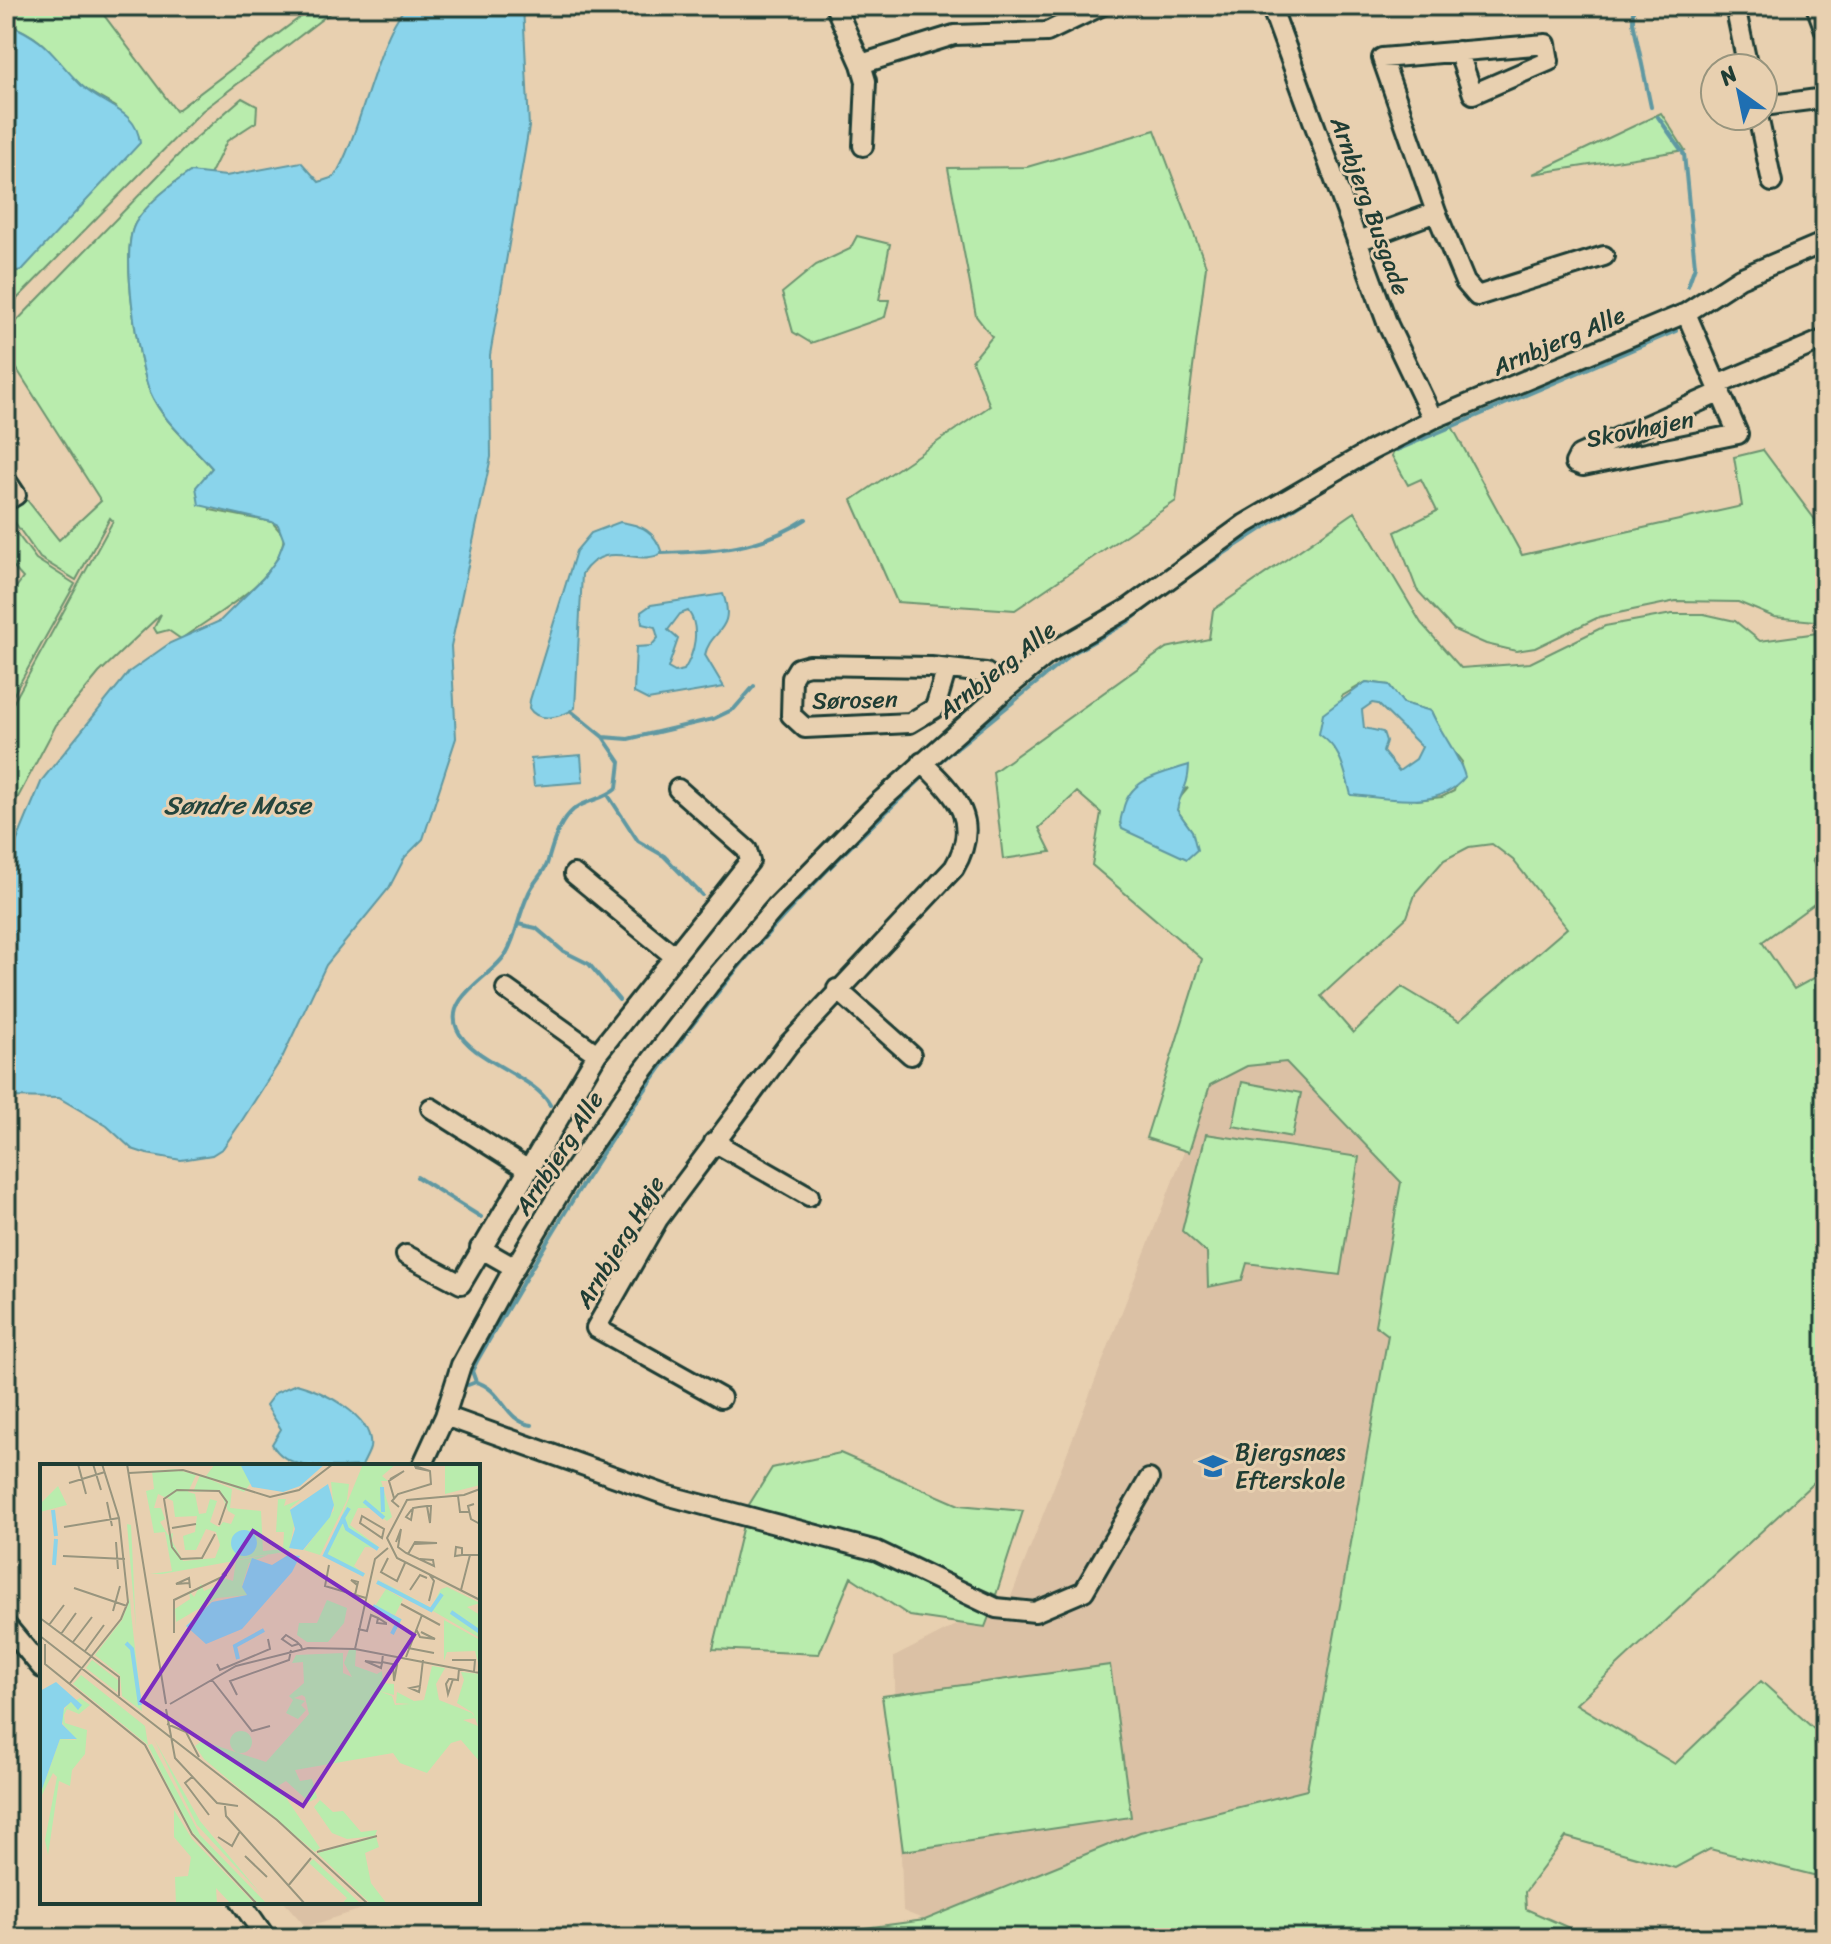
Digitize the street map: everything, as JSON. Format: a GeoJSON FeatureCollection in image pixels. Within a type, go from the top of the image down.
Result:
{"type":"FeatureCollection","features":[{"type":"Feature","properties":{"kind":"street"},"geometry":{"type":"LineString","coordinates":[[835,6],[866,81],[863,146]]}},
{"type":"Feature","properties":{"kind":"street"},"geometry":{"type":"LineString","coordinates":[[861,64],[954,35],[1047,32],[1101,6]]}},
{"type":"Feature","properties":{"kind":"street","name":"Arnbjerg Busgade"},"geometry":{"type":"LineString","coordinates":[[1271,6],[1397,347],[1433,419]]}},
{"type":"Feature","properties":{"kind":"street"},"geometry":{"type":"LineString","coordinates":[[1735,6],[1745,52]]}},
{"type":"Feature","properties":{"kind":"street"},"geometry":{"type":"LineString","coordinates":[[1816,6],[1825,30]]}},
{"type":"Feature","properties":{"kind":"street"},"geometry":{"type":"LineString","coordinates":[[1458,51],[1473,94],[1549,61],[1546,44],[1458,51],[1382,58],[1436,212],[1465,282],[1477,296],[1604,256]]}},
{"type":"Feature","properties":{"kind":"street"},"geometry":{"type":"LineString","coordinates":[[1779,104],[1825,98]]}},
{"type":"Feature","properties":{"kind":"street"},"geometry":{"type":"LineString","coordinates":[[1761,132],[1772,182]]}},
{"type":"Feature","properties":{"kind":"street"},"geometry":{"type":"LineString","coordinates":[[1358,241],[1436,212]]}},
{"type":"Feature","properties":{"kind":"street","name":"Arnbjerg Alle"},"geometry":{"type":"LineString","coordinates":[[423,1464],[445,1416],[461,1365],[579,1162],[709,985],[837,843],[922,762],[1047,655],[1129,608],[1245,524],[1313,482],[1433,419],[1686,313],[1740,278],[1825,242]]}},
{"type":"Feature","properties":{"kind":"street","name":"Skovhøjen"},"geometry":{"type":"LineString","coordinates":[[1686,313],[1719,388],[1738,434],[1583,466],[1575,463],[1579,455],[1719,388],[1822,346]]}},
{"type":"Feature","properties":{"kind":"street"},"geometry":{"type":"LineString","coordinates":[[6,480],[16,495],[6,501]]}},
{"type":"Feature","properties":{"kind":"street","name":"Sørosen"},"geometry":{"type":"LineString","coordinates":[[946,671],[935,708],[910,723],[805,728],[791,715],[792,678],[798,668],[931,667],[986,673],[1005,690]]}},
{"type":"Feature","properties":{"kind":"street","name":"Arnbjerg Høje"},"geometry":{"type":"LineString","coordinates":[[721,1398],[596,1328],[658,1219],[788,1045],[837,989],[954,868],[965,849],[967,832],[959,803],[922,762]]}},
{"type":"Feature","properties":{"kind":"street"},"geometry":{"type":"LineString","coordinates":[[406,1255],[461,1284],[597,1054],[750,861],[747,850],[678,789]]}},
{"type":"Feature","properties":{"kind":"street"},"geometry":{"type":"LineString","coordinates":[[574,874],[674,956]]}},
{"type":"Feature","properties":{"kind":"street"},"geometry":{"type":"LineString","coordinates":[[506,989],[597,1054]]}},
{"type":"Feature","properties":{"kind":"street"},"geometry":{"type":"LineString","coordinates":[[837,989],[911,1055]]}},
{"type":"Feature","properties":{"kind":"street"},"geometry":{"type":"LineString","coordinates":[[431,1108],[527,1169]]}},
{"type":"Feature","properties":{"kind":"street"},"geometry":{"type":"LineString","coordinates":[[714,1142],[809,1196]]}},
{"type":"Feature","properties":{"kind":"street"},"geometry":{"type":"LineString","coordinates":[[480,1248],[515,1268]]}},
{"type":"Feature","properties":{"kind":"street"},"geometry":{"type":"LineString","coordinates":[[445,1416],[666,1495],[877,1551],[996,1608],[1035,1612],[1084,1591],[1149,1479]]}},
{"type":"Feature","properties":{"kind":"street"},"geometry":{"type":"LineString","coordinates":[[6,1625],[40,1666]]}},
{"type":"Feature","properties":{"kind":"street"},"geometry":{"type":"LineString","coordinates":[[242,1904],[266,1938]]}},
{"type":"Feature","properties":{"kind":"shaded area","name":"Bjergsnæs Efterskole"},"geometry":{"type":"Polygon","coordinates":[[[1286,1062],[1401,1182],[1375,1325],[1388,1335],[1307,1790],[1140,1832],[925,1920],[903,1911],[894,1657],[1011,1597],[1210,1085],[1247,1066],[1286,1062]]]}},
{"type":"Feature","properties":{"kind":"shaded area"},"geometry":{"type":"Polygon","coordinates":[[[286,1904],[378,1904],[306,1927],[286,1904]]]}},
{"type":"Feature","properties":{"kind":"green space"},"geometry":{"type":"Polygon","coordinates":[[[6,6],[97,6],[176,111],[315,6],[339,6],[202,111],[6,310],[6,273],[22,270],[116,107],[83,87],[34,37],[6,23],[6,6]]]}},
{"type":"Feature","properties":{"kind":"green space"},"geometry":{"type":"Polygon","coordinates":[[[242,98],[257,106],[256,122],[227,141],[210,175],[190,172],[160,194],[136,222],[129,255],[132,306],[140,356],[150,392],[170,423],[212,468],[205,481],[210,510],[272,522],[284,536],[280,553],[259,582],[181,639],[168,630],[157,633],[154,628],[161,614],[99,673],[56,725],[6,820],[6,716],[113,521],[110,518],[76,580],[40,558],[6,510],[6,506],[23,495],[59,540],[101,501],[6,352],[6,332],[188,145],[242,98]]]}},
{"type":"Feature","properties":{"kind":"green space"},"geometry":{"type":"Polygon","coordinates":[[[1661,113],[1685,150],[1533,174],[1661,113]]]}},
{"type":"Feature","properties":{"kind":"green space"},"geometry":{"type":"Polygon","coordinates":[[[1155,130],[1206,266],[1176,501],[1015,610],[897,602],[852,500],[990,406],[972,361],[992,337],[976,316],[948,168],[1027,167],[1155,130]]]}},
{"type":"Feature","properties":{"kind":"green space"},"geometry":{"type":"Polygon","coordinates":[[[857,236],[890,244],[879,300],[889,300],[885,317],[811,343],[793,332],[782,293],[816,265],[850,249],[857,236]]]}},
{"type":"Feature","properties":{"kind":"green space"},"geometry":{"type":"Polygon","coordinates":[[[1449,421],[1522,555],[1742,506],[1734,457],[1763,450],[1825,533],[1825,622],[1774,617],[1738,602],[1676,601],[1599,617],[1535,648],[1516,651],[1486,644],[1454,630],[1417,590],[1395,532],[1437,511],[1421,479],[1408,485],[1392,456],[1394,447],[1449,421]]]}},
{"type":"Feature","properties":{"kind":"green space"},"geometry":{"type":"Polygon","coordinates":[[[1355,512],[1421,623],[1461,668],[1530,663],[1605,626],[1672,614],[1704,614],[1735,621],[1760,641],[1825,632],[1825,848],[1812,860],[1825,885],[1825,896],[1762,942],[1794,989],[1825,972],[1825,1472],[1576,1704],[1675,1764],[1761,1681],[1825,1739],[1825,1878],[1710,1849],[1675,1868],[1566,1837],[1525,1892],[1526,1909],[1592,1938],[788,1938],[925,1920],[1140,1832],[1307,1790],[1388,1335],[1375,1325],[1401,1182],[1286,1062],[1247,1066],[1210,1085],[1189,1152],[1146,1138],[1202,959],[1092,865],[1101,813],[1077,792],[1039,828],[1051,852],[1003,859],[993,772],[1166,648],[1209,639],[1213,610],[1355,512]],[[1366,682],[1342,696],[1335,745],[1340,755],[1417,800],[1442,797],[1454,791],[1462,762],[1444,739],[1431,711],[1403,703],[1389,685],[1366,682]],[[1188,788],[1120,823],[1123,829],[1145,838],[1192,831],[1177,810],[1178,800],[1188,788]],[[1492,844],[1469,847],[1444,860],[1416,892],[1407,917],[1321,996],[1353,1033],[1402,987],[1459,1021],[1567,928],[1513,860],[1492,844]]]}},
{"type":"Feature","properties":{"kind":"green space"},"geometry":{"type":"Polygon","coordinates":[[[6,519],[36,559],[75,584],[6,708],[6,601],[23,578],[6,559],[6,519]]]}},
{"type":"Feature","properties":{"kind":"green space"},"geometry":{"type":"Polygon","coordinates":[[[1242,1082],[1301,1093],[1292,1137],[1233,1126],[1242,1082]]]}},
{"type":"Feature","properties":{"kind":"green space"},"geometry":{"type":"Polygon","coordinates":[[[1206,1134],[1359,1157],[1340,1275],[1247,1263],[1242,1280],[1208,1287],[1207,1253],[1182,1231],[1206,1134]]]}},
{"type":"Feature","properties":{"kind":"green space"},"geometry":{"type":"Polygon","coordinates":[[[840,1453],[959,1505],[1023,1511],[996,1595],[878,1546],[747,1508],[772,1468],[840,1453]]]}},
{"type":"Feature","properties":{"kind":"green space"},"geometry":{"type":"Polygon","coordinates":[[[743,1525],[873,1558],[990,1614],[985,1627],[910,1616],[851,1577],[819,1654],[713,1649],[743,1525]]]}},
{"type":"Feature","properties":{"kind":"green space"},"geometry":{"type":"Polygon","coordinates":[[[1110,1665],[1131,1817],[903,1851],[882,1696],[1110,1665]]]}},
{"type":"Feature","properties":{"kind":"water","name":"Søndre Mose"},"geometry":{"type":"Polygon","coordinates":[[[408,6],[523,6],[529,127],[490,355],[491,457],[451,646],[456,738],[423,839],[405,857],[389,888],[326,965],[282,1058],[223,1148],[212,1155],[181,1160],[147,1154],[132,1149],[107,1126],[59,1098],[6,1097],[6,867],[42,780],[129,672],[170,643],[220,621],[263,578],[277,559],[284,541],[278,525],[272,522],[199,505],[196,487],[212,468],[170,423],[150,392],[140,356],[132,306],[131,236],[136,222],[147,208],[190,172],[226,176],[301,162],[319,182],[334,177],[353,137],[388,36],[408,6]]]}},
{"type":"Feature","properties":{"kind":"water"},"geometry":{"type":"Polygon","coordinates":[[[6,23],[32,36],[89,92],[126,115],[140,143],[22,270],[6,273],[6,23]]]}},
{"type":"Feature","properties":{"kind":"water"},"geometry":{"type":"Polygon","coordinates":[[[620,522],[647,530],[656,539],[662,553],[653,557],[601,557],[582,574],[575,708],[557,716],[538,716],[529,708],[530,700],[576,551],[591,533],[620,522]]]}},
{"type":"Feature","properties":{"kind":"water"},"geometry":{"type":"Polygon","coordinates":[[[723,594],[727,616],[725,623],[705,655],[724,687],[648,700],[634,693],[636,647],[651,646],[658,638],[655,627],[642,624],[641,612],[651,605],[723,594]],[[688,611],[680,614],[668,630],[678,639],[668,668],[675,672],[684,670],[691,656],[695,633],[688,611]]]}},
{"type":"Feature","properties":{"kind":"water"},"geometry":{"type":"Polygon","coordinates":[[[1366,682],[1389,685],[1403,703],[1431,711],[1459,760],[1465,777],[1454,788],[1427,798],[1397,800],[1351,795],[1337,753],[1319,734],[1323,714],[1366,682]],[[1372,703],[1362,710],[1364,728],[1383,732],[1386,741],[1383,752],[1399,771],[1416,759],[1422,747],[1378,704],[1372,703]]]}},
{"type":"Feature","properties":{"kind":"water"},"geometry":{"type":"Polygon","coordinates":[[[581,755],[583,782],[534,786],[531,759],[581,755]]]}},
{"type":"Feature","properties":{"kind":"water"},"geometry":{"type":"Polygon","coordinates":[[[1189,765],[1177,810],[1192,831],[1197,850],[1187,859],[1122,829],[1120,822],[1127,799],[1140,784],[1189,765]]]}},
{"type":"Feature","properties":{"kind":"water"},"geometry":{"type":"Polygon","coordinates":[[[296,1384],[344,1406],[364,1425],[369,1436],[370,1448],[363,1464],[300,1464],[279,1454],[272,1444],[281,1429],[266,1405],[275,1393],[296,1384]]]}},
{"type":"Feature","properties":{"kind":"waterway"},"geometry":{"type":"LineString","coordinates":[[1633,6],[1633,22],[1651,107]]}},
{"type":"Feature","properties":{"kind":"waterway"},"geometry":{"type":"LineString","coordinates":[[1658,117],[1684,154],[1695,266],[1688,286]]}},
{"type":"Feature","properties":{"kind":"waterway"},"geometry":{"type":"LineString","coordinates":[[1397,450],[1676,331]]}},
{"type":"Feature","properties":{"kind":"waterway"},"geometry":{"type":"LineString","coordinates":[[1346,476],[1372,462]]}},
{"type":"Feature","properties":{"kind":"waterway"},"geometry":{"type":"LineString","coordinates":[[1194,573],[1331,484]]}},
{"type":"Feature","properties":{"kind":"waterway"},"geometry":{"type":"LineString","coordinates":[[662,553],[754,543],[806,519]]}},
{"type":"Feature","properties":{"kind":"waterway"},"geometry":{"type":"LineString","coordinates":[[937,764],[1073,653],[1128,622],[1172,588]]}},
{"type":"Feature","properties":{"kind":"waterway"},"geometry":{"type":"LineString","coordinates":[[571,711],[603,737],[628,739],[713,719],[734,709],[754,686]]}},
{"type":"Feature","properties":{"kind":"waterway"},"geometry":{"type":"LineString","coordinates":[[550,1105],[531,1085],[464,1040],[457,1029],[455,1017],[463,996],[507,952],[522,909],[545,868],[565,819],[574,809],[617,788],[620,762],[603,737]]}},
{"type":"Feature","properties":{"kind":"waterway"},"geometry":{"type":"LineString","coordinates":[[468,1385],[476,1382],[472,1371],[477,1361],[562,1218],[652,1079],[742,963],[791,908],[920,780]]}},
{"type":"Feature","properties":{"kind":"waterway"},"geometry":{"type":"LineString","coordinates":[[608,795],[638,841],[664,856],[702,895]]}},
{"type":"Feature","properties":{"kind":"waterway"},"geometry":{"type":"LineString","coordinates":[[518,924],[536,928],[563,951],[589,964],[619,1000]]}},
{"type":"Feature","properties":{"kind":"waterway"},"geometry":{"type":"LineString","coordinates":[[417,1177],[481,1217]]}},
{"type":"Feature","properties":{"kind":"waterway"},"geometry":{"type":"LineString","coordinates":[[476,1382],[492,1391],[515,1418],[532,1425]]}},
{"type":"Feature","properties":{"kind":"place","name":"Bjergsnæs Efterskole"},"geometry":{"type":"Point","coordinates":[1213,1466]}}]}
